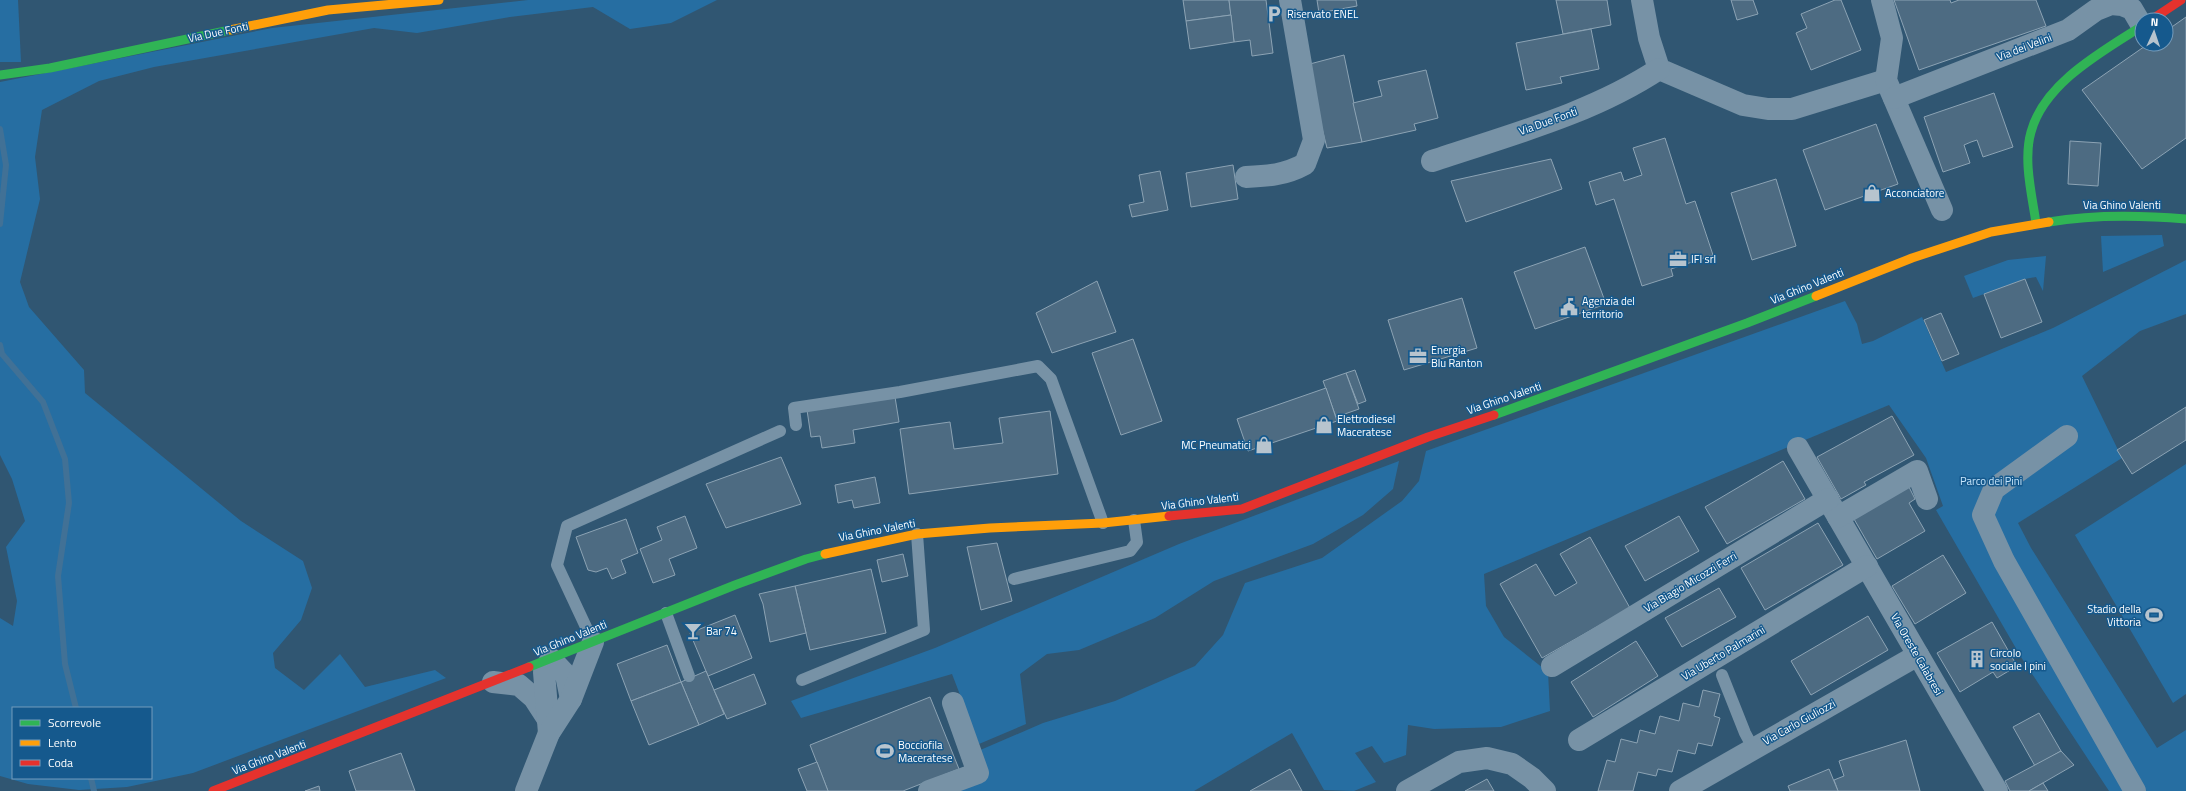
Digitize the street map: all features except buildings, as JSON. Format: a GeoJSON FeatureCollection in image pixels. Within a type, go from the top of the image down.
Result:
{"type":"FeatureCollection","features":[{"type":"Feature","properties":{"kind":"main road","name":"Via Due Fonti"},"geometry":{"type":"LineString","coordinates":[[0,75],[50,68],[328,10],[439,0]]}},
{"type":"Feature","properties":{"kind":"main road"},"geometry":{"type":"LineString","coordinates":[[2163,12],[2181,0]]}},
{"type":"Feature","properties":{"kind":"main road"},"geometry":{"type":"LineString","coordinates":[[2036,223],[2029,166],[2030,133],[2041,109],[2059,87],[2079,68],[2134,31]]}},
{"type":"Feature","properties":{"kind":"main road","name":"Via Ghino Valenti"},"geometry":{"type":"LineString","coordinates":[[213,791],[242,782],[666,613],[806,559],[874,542],[918,534],[990,528],[1103,523],[1242,510],[1282,492],[1428,437],[1532,402],[1747,323],[1912,258],[1991,232],[2079,216],[2141,215],[2186,219]]}},
{"type":"Feature","properties":{"kind":"street"},"geometry":{"type":"LineString","coordinates":[[1246,177],[1277,176],[1291,172],[1304,164],[1314,140],[1290,0]]}},
{"type":"Feature","properties":{"kind":"street"},"geometry":{"type":"LineString","coordinates":[[1642,0],[1649,38],[1659,69],[1743,105],[1768,109],[1792,109],[1890,89]]}},
{"type":"Feature","properties":{"kind":"street"},"geometry":{"type":"LineString","coordinates":[[1882,0],[1892,38],[1890,89],[1942,210]]}},
{"type":"Feature","properties":{"kind":"street","name":"Via dei Velini"},"geometry":{"type":"LineString","coordinates":[[1890,89],[2068,30],[2096,10],[2111,4],[2122,5],[2132,9],[2134,12]]}},
{"type":"Feature","properties":{"kind":"street","name":"Via Due Fonti"},"geometry":{"type":"LineString","coordinates":[[1432,161],[1594,104],[1632,87],[1659,69]]}},
{"type":"Feature","properties":{"kind":"street"},"geometry":{"type":"LineString","coordinates":[[2067,436],[1994,489],[1983,515],[2004,562],[2135,791]]}},
{"type":"Feature","properties":{"kind":"street","name":"Via Oreste Calabresi"},"geometry":{"type":"LineString","coordinates":[[1798,448],[1996,791]]}},
{"type":"Feature","properties":{"kind":"street"},"geometry":{"type":"LineString","coordinates":[[1833,508],[1917,471],[1927,499]]}},
{"type":"Feature","properties":{"kind":"street","name":"Via Biagio Micozzi Ferri"},"geometry":{"type":"LineString","coordinates":[[1552,666],[1833,508]]}},
{"type":"Feature","properties":{"kind":"street","name":"Via Uberto Palmarini"},"geometry":{"type":"LineString","coordinates":[[1579,740],[1867,566]]}},
{"type":"Feature","properties":{"kind":"street"},"geometry":{"type":"LineString","coordinates":[[526,791],[548,726],[571,699],[593,642]]}},
{"type":"Feature","properties":{"kind":"street","name":"Via Carlo Giuliozzi"},"geometry":{"type":"LineString","coordinates":[[1680,791],[1918,655]]}},
{"type":"Feature","properties":{"kind":"street"},"geometry":{"type":"LineString","coordinates":[[548,726],[544,672],[551,659],[566,675],[571,699]]}},
{"type":"Feature","properties":{"kind":"street"},"geometry":{"type":"LineString","coordinates":[[493,682],[519,685],[534,698],[548,726]]}},
{"type":"Feature","properties":{"kind":"street"},"geometry":{"type":"LineString","coordinates":[[929,791],[978,772],[953,703]]}},
{"type":"Feature","properties":{"kind":"street"},"geometry":{"type":"LineString","coordinates":[[1407,791],[1459,762],[1486,758],[1512,764],[1532,778],[1545,791]]}},
{"type":"Feature","properties":{"kind":"lane"},"geometry":{"type":"LineString","coordinates":[[796,425],[794,408],[900,392],[1038,366],[1051,379],[1103,523]]}},
{"type":"Feature","properties":{"kind":"lane"},"geometry":{"type":"LineString","coordinates":[[593,642],[557,565],[567,526],[780,431]]}},
{"type":"Feature","properties":{"kind":"lane"},"geometry":{"type":"LineString","coordinates":[[1014,579],[1130,552],[1137,542],[1134,520]]}},
{"type":"Feature","properties":{"kind":"lane"},"geometry":{"type":"LineString","coordinates":[[802,680],[924,630],[918,534]]}},
{"type":"Feature","properties":{"kind":"lane"},"geometry":{"type":"LineString","coordinates":[[666,613],[689,676]]}},
{"type":"Feature","properties":{"kind":"lane"},"geometry":{"type":"LineString","coordinates":[[1722,675],[1745,733],[1753,748]]}},
{"type":"Feature","properties":{"kind":"green space"},"geometry":{"type":"Polygon","coordinates":[[[0,0],[18,0],[21,62],[0,62],[0,0]]]}},
{"type":"Feature","properties":{"kind":"green space"},"geometry":{"type":"Polygon","coordinates":[[[528,0],[717,0],[671,23],[630,29],[593,7],[510,17],[417,33],[374,28],[154,67],[99,81],[42,110],[35,157],[40,199],[20,282],[29,307],[84,370],[85,393],[241,521],[303,561],[312,588],[301,620],[273,653],[275,668],[304,690],[340,654],[365,687],[435,670],[446,678],[193,773],[127,787],[79,790],[28,784],[0,776],[0,618],[13,626],[17,601],[6,547],[25,521],[12,479],[0,455],[0,82],[272,28],[528,0]]]}},
{"type":"Feature","properties":{"kind":"green space"},"geometry":{"type":"Polygon","coordinates":[[[2162,235],[2164,246],[2103,272],[2101,236],[2162,235]]]}},
{"type":"Feature","properties":{"kind":"green space"},"geometry":{"type":"Polygon","coordinates":[[[2046,256],[2043,291],[2036,277],[2025,279],[1973,298],[1964,276],[2008,260],[2046,256]]]}},
{"type":"Feature","properties":{"kind":"green space","name":"Parco dei Pini"},"geometry":{"type":"Polygon","coordinates":[[[2186,260],[2186,314],[2140,331],[2082,376],[2122,458],[2018,523],[2031,548],[2157,748],[2186,730],[2186,791],[2109,791],[2021,657],[1936,510],[1943,506],[1926,458],[1889,405],[1484,574],[1486,606],[1504,637],[1548,672],[1550,711],[1501,727],[1434,729],[1408,725],[1406,755],[1384,763],[1372,746],[1355,753],[1376,782],[1354,791],[1324,790],[1292,733],[1194,791],[947,791],[978,751],[1043,723],[1115,701],[1195,666],[1223,635],[1245,583],[1322,558],[1402,501],[1419,481],[1426,451],[1845,301],[1857,324],[1862,344],[1873,341],[1922,317],[1946,372],[2053,328],[2186,260]]]}},
{"type":"Feature","properties":{"kind":"green space"},"geometry":{"type":"Polygon","coordinates":[[[1399,461],[1393,489],[1363,515],[1313,544],[1214,581],[1155,618],[1079,650],[1047,654],[1020,674],[1026,724],[979,744],[952,674],[801,718],[791,701],[935,648],[1179,544],[1399,461]]]}},
{"type":"Feature","properties":{"kind":"green space","name":"Stadio della Vittoria"},"geometry":{"type":"Polygon","coordinates":[[[2186,464],[2186,694],[2173,703],[2075,535],[2186,464]]]}},
{"type":"Feature","properties":{"kind":"waterway"},"geometry":{"type":"LineString","coordinates":[[0,129],[6,165],[0,224]]}},
{"type":"Feature","properties":{"kind":"waterway"},"geometry":{"type":"LineString","coordinates":[[0,345],[2,354],[43,402],[65,459],[69,503],[58,576],[65,664],[76,707]]}},
{"type":"Feature","properties":{"kind":"waterway"},"geometry":{"type":"LineString","coordinates":[[91,779],[94,791]]}},
{"type":"Feature","properties":{"kind":"traffic: fast"},"geometry":{"type":"LineString","coordinates":[[0,75],[50,68],[230,30]]}},
{"type":"Feature","properties":{"kind":"traffic: fast"},"geometry":{"type":"LineString","coordinates":[[2036,223],[2029,178],[2028,154],[2031,132],[2038,114],[2048,98],[2077,70],[2134,31]]}},
{"type":"Feature","properties":{"kind":"traffic: fast"},"geometry":{"type":"LineString","coordinates":[[2049,222],[2100,216],[2186,219]]}},
{"type":"Feature","properties":{"kind":"traffic: fast"},"geometry":{"type":"LineString","coordinates":[[1494,415],[1747,323],[1816,296]]}},
{"type":"Feature","properties":{"kind":"traffic: fast"},"geometry":{"type":"LineString","coordinates":[[529,667],[735,585],[806,559],[825,554]]}},
{"type":"Feature","properties":{"kind":"traffic: slow"},"geometry":{"type":"LineString","coordinates":[[230,30],[328,10],[439,0]]}},
{"type":"Feature","properties":{"kind":"traffic: slow"},"geometry":{"type":"LineString","coordinates":[[1816,296],[1912,258],[1991,232],[2049,222]]}},
{"type":"Feature","properties":{"kind":"traffic: slow"},"geometry":{"type":"LineString","coordinates":[[825,554],[917,534],[990,528],[1103,523],[1169,516]]}},
{"type":"Feature","properties":{"kind":"traffic: jam"},"geometry":{"type":"LineString","coordinates":[[2163,12],[2181,0]]}},
{"type":"Feature","properties":{"kind":"traffic: jam"},"geometry":{"type":"LineString","coordinates":[[1169,516],[1242,509],[1428,437],[1494,415]]}},
{"type":"Feature","properties":{"kind":"traffic: jam"},"geometry":{"type":"LineString","coordinates":[[213,791],[529,667]]}},
{"type":"Feature","properties":{"kind":"place","name":"Riservato ENEL"},"geometry":{"type":"Point","coordinates":[1274,14]}},
{"type":"Feature","properties":{"kind":"place","name":"Acconciatore"},"geometry":{"type":"Point","coordinates":[1872,193]}},
{"type":"Feature","properties":{"kind":"place","name":"IFI srl"},"geometry":{"type":"Point","coordinates":[1678,259]}},
{"type":"Feature","properties":{"kind":"place","name":"Agenzia del territorio"},"geometry":{"type":"Point","coordinates":[1569,307]}},
{"type":"Feature","properties":{"kind":"place","name":"Energia Blu Ranton"},"geometry":{"type":"Point","coordinates":[1418,356]}},
{"type":"Feature","properties":{"kind":"place","name":"Elettrodiesel Maceratese"},"geometry":{"type":"Point","coordinates":[1324,425]}},
{"type":"Feature","properties":{"kind":"place","name":"MC Pneumatici"},"geometry":{"type":"Point","coordinates":[1264,445]}},
{"type":"Feature","properties":{"kind":"place","name":"Stadio della Vittoria"},"geometry":{"type":"Point","coordinates":[2154,615]}},
{"type":"Feature","properties":{"kind":"place","name":"Bar 74"},"geometry":{"type":"Point","coordinates":[693,631]}},
{"type":"Feature","properties":{"kind":"place","name":"Circolo sociale I pini"},"geometry":{"type":"Point","coordinates":[1977,659]}},
{"type":"Feature","properties":{"kind":"place","name":"Bocciofila Maceratese"},"geometry":{"type":"Point","coordinates":[885,751]}}]}
